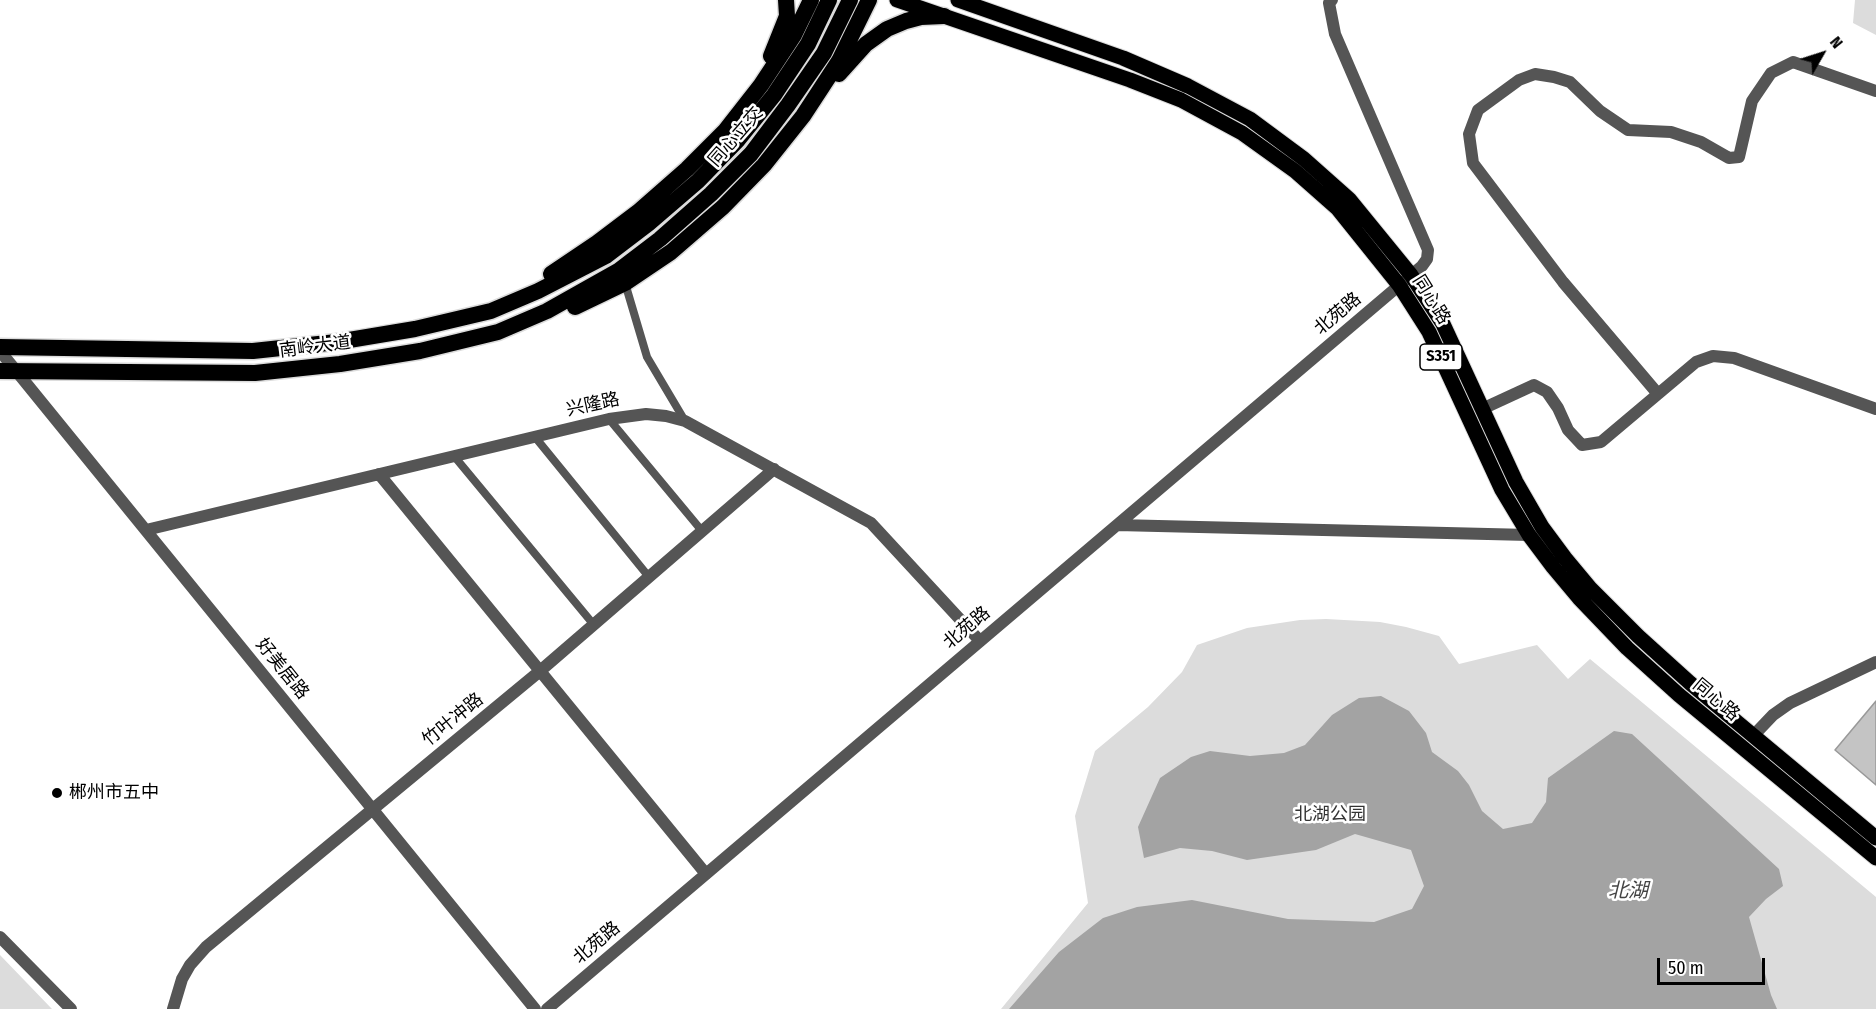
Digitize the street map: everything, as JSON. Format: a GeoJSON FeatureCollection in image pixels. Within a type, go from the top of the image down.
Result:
{"type":"FeatureCollection","features":[{"type":"Feature","properties":{"kind":"highway"},"geometry":{"type":"LineString","coordinates":[[761,85],[787,16],[786,0]]}},
{"type":"Feature","properties":{"kind":"highway"},"geometry":{"type":"LineString","coordinates":[[490,311],[597,243],[638,212],[687,169],[717,138],[761,85],[794,35],[811,0]]}},
{"type":"Feature","properties":{"kind":"highway","name":"同心立交"},"geometry":{"type":"LineString","coordinates":[[606,256],[698,181],[737,141],[774,94],[808,44],[829,0]]}},
{"type":"Feature","properties":{"kind":"highway","name":"同心立交"},"geometry":{"type":"LineString","coordinates":[[621,277],[751,154],[789,105],[824,53],[850,0]]}},
{"type":"Feature","properties":{"kind":"highway"},"geometry":{"type":"LineString","coordinates":[[803,116],[839,61],[869,0]]}},
{"type":"Feature","properties":{"kind":"highway"},"geometry":{"type":"LineString","coordinates":[[621,277],[671,252],[723,207],[764,165],[866,44],[887,29],[906,21],[921,17],[944,16]]}},
{"type":"Feature","properties":{"kind":"highway","name":"南岭大道"},"geometry":{"type":"LineString","coordinates":[[0,349],[253,351],[370,337],[490,311],[538,291],[606,256]]}},
{"type":"Feature","properties":{"kind":"highway","name":"南岭大道"},"geometry":{"type":"LineString","coordinates":[[8,372],[255,373],[340,364],[408,353],[551,318],[621,277]]}},
{"type":"Feature","properties":{"kind":"main road","name":"同心路"},"geometry":{"type":"LineString","coordinates":[[897,0],[1130,80],[1180,100],[1242,133],[1295,171],[1338,209],[1443,324],[1516,482],[1542,527],[1590,588],[1638,636],[1753,736],[1876,838]]}},
{"type":"Feature","properties":{"kind":"main road","name":"同心路"},"geometry":{"type":"LineString","coordinates":[[958,0],[1123,58],[1188,86],[1250,119],[1304,159],[1349,199],[1405,280],[1502,490],[1529,535],[1553,567],[1627,648],[1688,702],[1876,858]]}},
{"type":"Feature","properties":{"kind":"street","name":"北苑路"},"geometry":{"type":"LineString","coordinates":[[547,1009],[1422,266],[1427,259],[1428,250],[1335,34],[1329,3],[1332,0]]}},
{"type":"Feature","properties":{"kind":"street"},"geometry":{"type":"LineString","coordinates":[[1659,394],[1563,282],[1473,163],[1469,134],[1478,110],[1519,80],[1534,74],[1554,76],[1570,82],[1600,111],[1628,130],[1671,132],[1701,142],[1729,158],[1739,157],[1752,101],[1772,73],[1793,62],[1876,91]]}},
{"type":"Feature","properties":{"kind":"street","name":"好美居路"},"geometry":{"type":"LineString","coordinates":[[0,349],[8,372],[146,530],[535,1009]]}},
{"type":"Feature","properties":{"kind":"street"},"geometry":{"type":"LineString","coordinates":[[1482,409],[1534,385],[1547,392],[1558,408],[1568,430],[1582,445],[1601,442],[1696,362],[1713,356],[1734,358],[1876,409]]}},
{"type":"Feature","properties":{"kind":"street","name":"兴隆路"},"geometry":{"type":"LineString","coordinates":[[146,530],[609,419],[646,414],[685,421],[871,523],[980,641]]}},
{"type":"Feature","properties":{"kind":"street","name":"竹叶冲路"},"geometry":{"type":"LineString","coordinates":[[173,1009],[182,979],[190,965],[206,947],[540,671],[774,469]]}},
{"type":"Feature","properties":{"kind":"street"},"geometry":{"type":"LineString","coordinates":[[379,474],[706,874]]}},
{"type":"Feature","properties":{"kind":"street"},"geometry":{"type":"LineString","coordinates":[[1117,525],[1529,535]]}},
{"type":"Feature","properties":{"kind":"street"},"geometry":{"type":"LineString","coordinates":[[1753,736],[1773,715],[1790,703],[1874,664]]}},
{"type":"Feature","properties":{"kind":"street"},"geometry":{"type":"LineString","coordinates":[[0,937],[71,1009]]}},
{"type":"Feature","properties":{"kind":"lane"},"geometry":{"type":"LineString","coordinates":[[621,277],[647,357],[685,421]]}},
{"type":"Feature","properties":{"kind":"lane"},"geometry":{"type":"LineString","coordinates":[[609,419],[702,531]]}},
{"type":"Feature","properties":{"kind":"lane"},"geometry":{"type":"LineString","coordinates":[[535,437],[649,577]]}},
{"type":"Feature","properties":{"kind":"lane"},"geometry":{"type":"LineString","coordinates":[[454,456],[594,625]]}},
{"type":"Feature","properties":{"kind":"green space"},"geometry":{"type":"Polygon","coordinates":[[[1855,0],[1876,0],[1876,35],[1853,23],[1855,0]]]}},
{"type":"Feature","properties":{"kind":"green space","name":"北湖公园"},"geometry":{"type":"Polygon","coordinates":[[[1300,620],[1380,622],[1439,636],[1459,664],[1537,645],[1568,679],[1590,659],[1876,897],[1876,1009],[1001,1009],[1088,903],[1075,816],[1095,751],[1148,707],[1182,672],[1197,645],[1247,628],[1300,620]]]}},
{"type":"Feature","properties":{"kind":"green space"},"geometry":{"type":"Polygon","coordinates":[[[0,955],[52,1009],[0,1009],[0,955]]]}},
{"type":"Feature","properties":{"kind":"water","name":"北湖"},"geometry":{"type":"Polygon","coordinates":[[[1381,696],[1409,711],[1426,733],[1432,752],[1458,771],[1469,785],[1482,811],[1503,829],[1532,823],[1546,802],[1548,778],[1614,731],[1632,734],[1779,869],[1783,886],[1766,899],[1749,917],[1777,1009],[1009,1009],[1059,952],[1103,918],[1137,907],[1192,900],[1288,919],[1374,922],[1412,909],[1424,886],[1411,850],[1355,834],[1316,850],[1247,860],[1212,851],[1180,848],[1144,858],[1138,827],[1160,778],[1191,757],[1210,751],[1250,756],[1284,753],[1305,745],[1332,715],[1359,698],[1381,696]]]}},
{"type":"Feature","properties":{"kind":"building"},"geometry":{"type":"Polygon","coordinates":[[[1876,701],[1876,785],[1835,750],[1876,701]]]}},
{"type":"Feature","properties":{"kind":"place","name":"郴州市五中"},"geometry":{"type":"Point","coordinates":[57,793]}}]}
